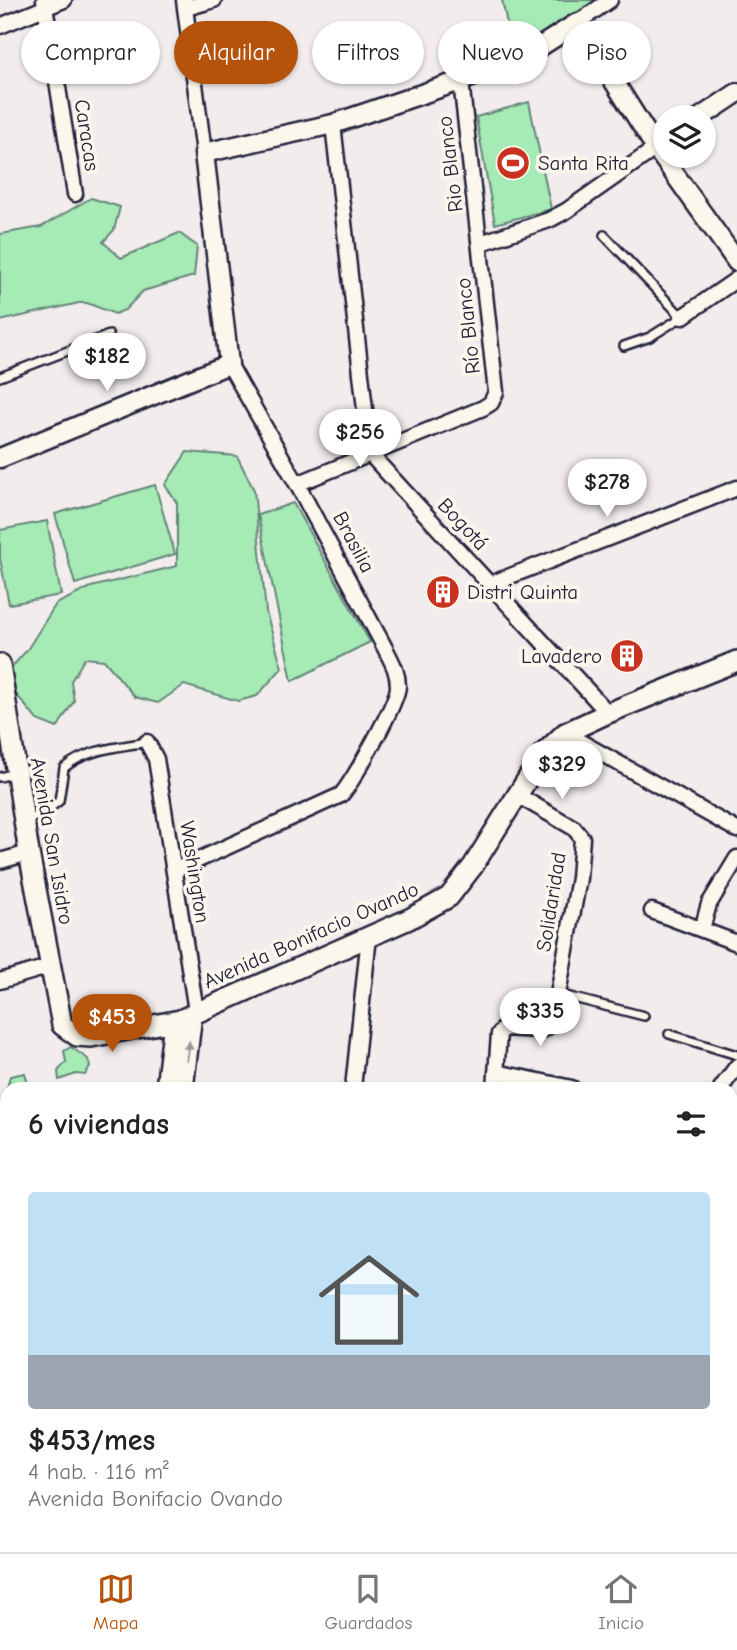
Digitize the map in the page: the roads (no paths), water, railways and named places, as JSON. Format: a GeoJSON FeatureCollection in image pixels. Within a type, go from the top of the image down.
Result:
{"type":"FeatureCollection","features":[{"type":"Feature","properties":{"kind":"main road","name":"Avenida Bonifacio Ovando"},"geometry":{"type":"LineString","coordinates":[[62,1025],[77,1036],[91,1037],[187,1016],[409,919],[449,897],[473,866],[543,754],[565,733],[737,661]]}},
{"type":"Feature","properties":{"kind":"main road","name":"Avenida San Isidro"},"geometry":{"type":"LineString","coordinates":[[0,664],[8,775],[24,821],[62,1025]]}},
{"type":"Feature","properties":{"kind":"main road"},"geometry":{"type":"LineString","coordinates":[[168,1082],[187,1016]]}},
{"type":"Feature","properties":{"kind":"main road"},"geometry":{"type":"LineString","coordinates":[[183,1082],[187,1016]]}},
{"type":"Feature","properties":{"kind":"street"},"geometry":{"type":"LineString","coordinates":[[0,26],[45,4],[64,0]]}},
{"type":"Feature","properties":{"kind":"street"},"geometry":{"type":"LineString","coordinates":[[185,4],[214,0]]}},
{"type":"Feature","properties":{"kind":"street"},"geometry":{"type":"LineString","coordinates":[[580,21],[610,0]]}},
{"type":"Feature","properties":{"kind":"street","name":"Caracas"},"geometry":{"type":"LineString","coordinates":[[45,4],[75,194]]}},
{"type":"Feature","properties":{"kind":"street","name":"Brasilia"},"geometry":{"type":"LineString","coordinates":[[174,871],[341,795],[354,780],[398,690],[397,672],[297,484],[229,364],[185,4]]}},
{"type":"Feature","properties":{"kind":"street"},"geometry":{"type":"LineString","coordinates":[[204,153],[333,124],[449,84]]}},
{"type":"Feature","properties":{"kind":"street","name":"Rio Blanco"},"geometry":{"type":"LineString","coordinates":[[461,84],[481,243]]}},
{"type":"Feature","properties":{"kind":"street"},"geometry":{"type":"LineString","coordinates":[[618,84],[653,135]]}},
{"type":"Feature","properties":{"kind":"street"},"geometry":{"type":"LineString","coordinates":[[716,107],[737,93]]}},
{"type":"Feature","properties":{"kind":"street"},"geometry":{"type":"LineString","coordinates":[[333,124],[370,454]]}},
{"type":"Feature","properties":{"kind":"street"},"geometry":{"type":"LineString","coordinates":[[481,243],[549,220],[566,211],[653,150]]}},
{"type":"Feature","properties":{"kind":"street"},"geometry":{"type":"LineString","coordinates":[[675,168],[737,262]]}},
{"type":"Feature","properties":{"kind":"street","name":"Río Blanco"},"geometry":{"type":"LineString","coordinates":[[297,484],[492,403],[496,392],[481,243]]}},
{"type":"Feature","properties":{"kind":"street"},"geometry":{"type":"LineString","coordinates":[[682,317],[737,279]]}},
{"type":"Feature","properties":{"kind":"street"},"geometry":{"type":"LineString","coordinates":[[0,458],[229,364]]}},
{"type":"Feature","properties":{"kind":"street","name":"Bogotá"},"geometry":{"type":"LineString","coordinates":[[370,454],[608,713]]}},
{"type":"Feature","properties":{"kind":"street"},"geometry":{"type":"LineString","coordinates":[[489,584],[737,488]]}},
{"type":"Feature","properties":{"kind":"street"},"geometry":{"type":"LineString","coordinates":[[565,733],[737,830]]}},
{"type":"Feature","properties":{"kind":"street","name":"Washington"},"geometry":{"type":"LineString","coordinates":[[148,742],[156,759],[174,871],[187,1016]]}},
{"type":"Feature","properties":{"kind":"street","name":"Solidaridad"},"geometry":{"type":"LineString","coordinates":[[495,1082],[499,1034],[504,1028],[545,1029],[550,1023],[558,994],[579,878],[582,838],[573,828],[517,795]]}},
{"type":"Feature","properties":{"kind":"street"},"geometry":{"type":"LineString","coordinates":[[0,861],[29,853]]}},
{"type":"Feature","properties":{"kind":"street"},"geometry":{"type":"LineString","coordinates":[[702,929],[709,904],[737,858]]}},
{"type":"Feature","properties":{"kind":"street"},"geometry":{"type":"LineString","coordinates":[[652,911],[737,943]]}},
{"type":"Feature","properties":{"kind":"street"},"geometry":{"type":"LineString","coordinates":[[354,1082],[369,936]]}},
{"type":"Feature","properties":{"kind":"street"},"geometry":{"type":"LineString","coordinates":[[0,981],[51,966]]}},
{"type":"Feature","properties":{"kind":"street"},"geometry":{"type":"LineString","coordinates":[[726,1082],[737,1066]]}},
{"type":"Feature","properties":{"kind":"street"},"geometry":{"type":"LineString","coordinates":[[496,1072],[544,1082]]}},
{"type":"Feature","properties":{"kind":"lane"},"geometry":{"type":"LineString","coordinates":[[604,234],[682,317],[650,337],[624,346]]}},
{"type":"Feature","properties":{"kind":"lane"},"geometry":{"type":"LineString","coordinates":[[0,377],[109,335]]}},
{"type":"Feature","properties":{"kind":"lane"},"geometry":{"type":"LineString","coordinates":[[24,821],[41,815],[59,801],[64,768],[73,760],[86,754],[148,742]]}},
{"type":"Feature","properties":{"kind":"lane"},"geometry":{"type":"LineString","coordinates":[[558,994],[644,1016]]}},
{"type":"Feature","properties":{"kind":"lane"},"geometry":{"type":"LineString","coordinates":[[669,1034],[737,1055]]}},
{"type":"Feature","properties":{"kind":"place","name":"Santa Rita"},"geometry":{"type":"Point","coordinates":[513,163]}},
{"type":"Feature","properties":{"kind":"place","name":"Distri Quinta"},"geometry":{"type":"Point","coordinates":[443,592]}},
{"type":"Feature","properties":{"kind":"place","name":"Lavadero"},"geometry":{"type":"Point","coordinates":[627,656]}}]}
